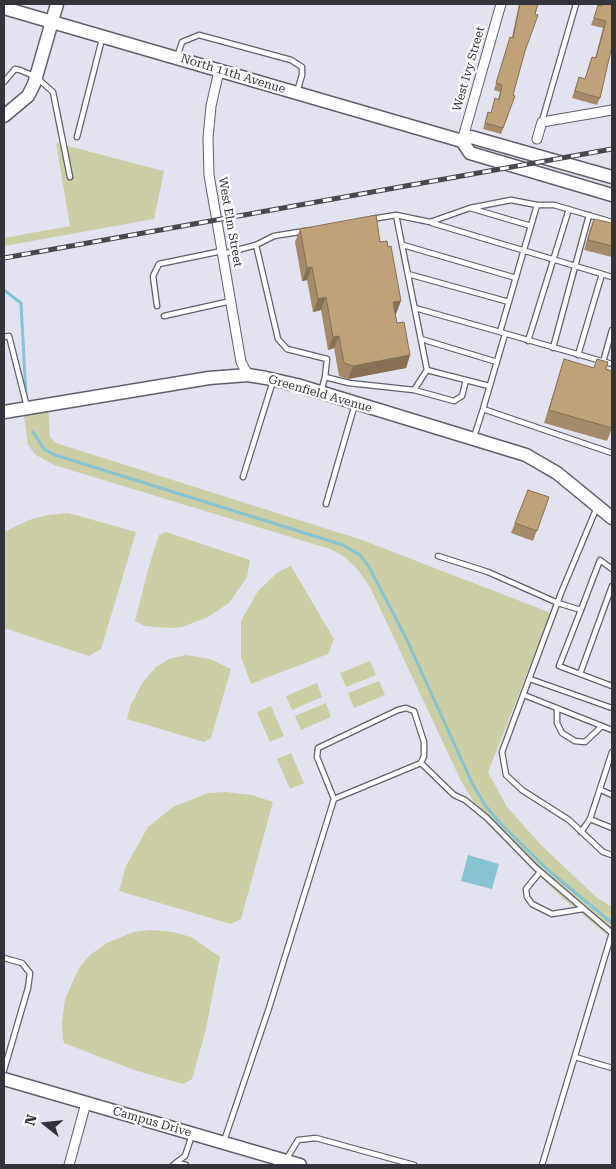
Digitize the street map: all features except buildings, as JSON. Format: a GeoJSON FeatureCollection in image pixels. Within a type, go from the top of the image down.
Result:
{"type":"FeatureCollection","features":[{"type":"Feature","properties":{"kind":"street"},"geometry":{"type":"LineString","coordinates":[[4,116],[28,96],[36,78],[58,4]]}},
{"type":"Feature","properties":{"kind":"street","name":"West Ivy Street"},"geometry":{"type":"LineString","coordinates":[[462,141],[501,4]]}},
{"type":"Feature","properties":{"kind":"street","name":"North 11th Avenue"},"geometry":{"type":"LineString","coordinates":[[4,8],[462,141],[471,137],[612,177]]}},
{"type":"Feature","properties":{"kind":"street","name":"West Elm Street"},"geometry":{"type":"LineString","coordinates":[[219,71],[211,106],[208,150],[209,175],[241,362],[248,376]]}},
{"type":"Feature","properties":{"kind":"street"},"geometry":{"type":"LineString","coordinates":[[537,139],[542,122],[612,110]]}},
{"type":"Feature","properties":{"kind":"street","name":"North 11th Avenue"},"geometry":{"type":"LineString","coordinates":[[462,141],[470,153],[612,195]]}},
{"type":"Feature","properties":{"kind":"street","name":"Greenfield Avenue"},"geometry":{"type":"LineString","coordinates":[[4,412],[209,378],[248,376],[273,380],[321,392],[474,439],[541,462],[612,518]]}},
{"type":"Feature","properties":{"kind":"street","name":"Campus Drive"},"geometry":{"type":"LineString","coordinates":[[4,1079],[300,1165]]}},
{"type":"Feature","properties":{"kind":"street"},"geometry":{"type":"LineString","coordinates":[[69,1165],[86,1103]]}},
{"type":"Feature","properties":{"kind":"lane"},"geometry":{"type":"LineString","coordinates":[[542,122],[576,4]]}},
{"type":"Feature","properties":{"kind":"lane"},"geometry":{"type":"LineString","coordinates":[[177,57],[182,42],[199,35],[291,60],[302,67],[297,94]]}},
{"type":"Feature","properties":{"kind":"lane"},"geometry":{"type":"LineString","coordinates":[[77,137],[103,37]]}},
{"type":"Feature","properties":{"kind":"lane"},"geometry":{"type":"LineString","coordinates":[[4,82],[15,69],[36,78],[53,92],[70,177]]}},
{"type":"Feature","properties":{"kind":"lane"},"geometry":{"type":"LineString","coordinates":[[430,222],[470,208],[511,200],[537,205],[554,205],[612,222]]}},
{"type":"Feature","properties":{"kind":"lane"},"geometry":{"type":"LineString","coordinates":[[500,332],[537,205]]}},
{"type":"Feature","properties":{"kind":"lane"},"geometry":{"type":"LineString","coordinates":[[470,208],[531,226]]}},
{"type":"Feature","properties":{"kind":"lane"},"geometry":{"type":"LineString","coordinates":[[528,341],[568,209]]}},
{"type":"Feature","properties":{"kind":"lane"},"geometry":{"type":"LineString","coordinates":[[396,215],[427,370],[414,390]]}},
{"type":"Feature","properties":{"kind":"lane"},"geometry":{"type":"LineString","coordinates":[[370,220],[396,215],[430,222],[524,252],[612,277]]}},
{"type":"Feature","properties":{"kind":"lane"},"geometry":{"type":"LineString","coordinates":[[553,348],[589,215]]}},
{"type":"Feature","properties":{"kind":"lane"},"geometry":{"type":"LineString","coordinates":[[157,306],[153,276],[159,264],[256,245],[274,236],[308,230]]}},
{"type":"Feature","properties":{"kind":"lane"},"geometry":{"type":"LineString","coordinates":[[256,245],[278,339],[286,349],[327,359],[321,392]]}},
{"type":"Feature","properties":{"kind":"lane"},"geometry":{"type":"LineString","coordinates":[[403,245],[516,278]]}},
{"type":"Feature","properties":{"kind":"lane"},"geometry":{"type":"LineString","coordinates":[[408,274],[509,302]]}},
{"type":"Feature","properties":{"kind":"lane"},"geometry":{"type":"LineString","coordinates":[[578,355],[602,274]]}},
{"type":"Feature","properties":{"kind":"lane"},"geometry":{"type":"LineString","coordinates":[[164,316],[231,301]]}},
{"type":"Feature","properties":{"kind":"lane"},"geometry":{"type":"LineString","coordinates":[[415,308],[612,364]]}},
{"type":"Feature","properties":{"kind":"lane"},"geometry":{"type":"LineString","coordinates":[[603,362],[612,330]]}},
{"type":"Feature","properties":{"kind":"lane"},"geometry":{"type":"LineString","coordinates":[[474,439],[505,334]]}},
{"type":"Feature","properties":{"kind":"lane"},"geometry":{"type":"LineString","coordinates":[[4,337],[9,336],[27,408]]}},
{"type":"Feature","properties":{"kind":"lane"},"geometry":{"type":"LineString","coordinates":[[420,339],[497,362]]}},
{"type":"Feature","properties":{"kind":"lane"},"geometry":{"type":"LineString","coordinates":[[427,370],[489,386]]}},
{"type":"Feature","properties":{"kind":"lane"},"geometry":{"type":"LineString","coordinates":[[325,377],[349,384],[414,390],[454,401],[462,396],[466,380]]}},
{"type":"Feature","properties":{"kind":"lane"},"geometry":{"type":"LineString","coordinates":[[243,477],[273,380]]}},
{"type":"Feature","properties":{"kind":"lane"},"geometry":{"type":"LineString","coordinates":[[326,504],[355,403]]}},
{"type":"Feature","properties":{"kind":"lane"},"geometry":{"type":"LineString","coordinates":[[483,409],[612,453]]}},
{"type":"Feature","properties":{"kind":"lane"},"geometry":{"type":"LineString","coordinates":[[598,506],[558,603],[502,752],[506,775],[522,790],[569,820],[603,852],[612,855]]}},
{"type":"Feature","properties":{"kind":"lane"},"geometry":{"type":"LineString","coordinates":[[438,556],[488,572],[558,603],[582,610]]}},
{"type":"Feature","properties":{"kind":"lane"},"geometry":{"type":"LineString","coordinates":[[612,569],[600,560],[559,666],[612,686]]}},
{"type":"Feature","properties":{"kind":"lane"},"geometry":{"type":"LineString","coordinates":[[580,674],[612,586]]}},
{"type":"Feature","properties":{"kind":"lane"},"geometry":{"type":"LineString","coordinates":[[530,679],[612,708]]}},
{"type":"Feature","properties":{"kind":"lane"},"geometry":{"type":"LineString","coordinates":[[524,695],[612,730]]}},
{"type":"Feature","properties":{"kind":"lane"},"geometry":{"type":"LineString","coordinates":[[558,708],[557,723],[562,733],[575,741],[586,742],[602,726]]}},
{"type":"Feature","properties":{"kind":"lane"},"geometry":{"type":"LineString","coordinates":[[224,1143],[270,1008],[334,798],[316,757],[318,748],[398,710],[409,709],[416,714],[424,742],[424,756],[421,763],[334,798]]}},
{"type":"Feature","properties":{"kind":"lane"},"geometry":{"type":"LineString","coordinates":[[581,832],[590,819],[611,762],[612,752]]}},
{"type":"Feature","properties":{"kind":"lane"},"geometry":{"type":"LineString","coordinates":[[421,763],[454,795],[465,800],[487,818],[540,872],[612,933],[542,1165]]}},
{"type":"Feature","properties":{"kind":"lane"},"geometry":{"type":"LineString","coordinates":[[600,790],[612,795]]}},
{"type":"Feature","properties":{"kind":"lane"},"geometry":{"type":"LineString","coordinates":[[590,819],[612,828]]}},
{"type":"Feature","properties":{"kind":"lane"},"geometry":{"type":"LineString","coordinates":[[540,872],[526,889],[527,897],[532,904],[552,914],[583,909]]}},
{"type":"Feature","properties":{"kind":"lane"},"geometry":{"type":"LineString","coordinates":[[4,958],[22,964],[30,973],[28,988],[4,1070]]}},
{"type":"Feature","properties":{"kind":"lane"},"geometry":{"type":"LineString","coordinates":[[575,1057],[612,1068]]}},
{"type":"Feature","properties":{"kind":"lane"},"geometry":{"type":"LineString","coordinates":[[175,1164],[185,1156],[192,1134]]}},
{"type":"Feature","properties":{"kind":"lane"},"geometry":{"type":"LineString","coordinates":[[286,1161],[298,1140],[316,1138],[414,1165]]}},
{"type":"Feature","properties":{"kind":"lane"},"geometry":{"type":"LineString","coordinates":[[175,1164],[186,1165]]}},
{"type":"Feature","properties":{"kind":"green space"},"geometry":{"type":"Polygon","coordinates":[[[56,143],[164,171],[154,219],[4,246],[4,238],[70,226],[56,143]]]}},
{"type":"Feature","properties":{"kind":"green space"},"geometry":{"type":"Polygon","coordinates":[[[48,404],[50,437],[56,443],[362,540],[551,613],[488,772],[507,807],[541,845],[596,897],[612,907],[612,939],[559,895],[485,821],[461,781],[371,589],[358,570],[345,557],[330,549],[54,465],[36,455],[28,445],[23,409],[48,404]]]}},
{"type":"Feature","properties":{"kind":"green space"},"geometry":{"type":"Polygon","coordinates":[[[68,513],[136,532],[101,649],[89,656],[4,628],[4,532],[29,520],[48,515],[68,513]]]}},
{"type":"Feature","properties":{"kind":"green space"},"geometry":{"type":"Polygon","coordinates":[[[166,532],[250,560],[247,577],[229,603],[208,617],[182,627],[145,626],[135,621],[159,535],[166,532]]]}},
{"type":"Feature","properties":{"kind":"green space"},"geometry":{"type":"Polygon","coordinates":[[[291,566],[334,639],[328,654],[251,684],[241,657],[241,621],[258,591],[278,572],[291,566]]]}},
{"type":"Feature","properties":{"kind":"green space"},"geometry":{"type":"Polygon","coordinates":[[[186,655],[210,659],[231,669],[211,738],[204,742],[127,719],[130,706],[143,682],[156,667],[169,659],[186,655]]]}},
{"type":"Feature","properties":{"kind":"green space"},"geometry":{"type":"Polygon","coordinates":[[[370,661],[376,675],[346,687],[340,673],[370,661]]]}},
{"type":"Feature","properties":{"kind":"green space"},"geometry":{"type":"Polygon","coordinates":[[[379,681],[385,695],[354,708],[348,693],[379,681]]]}},
{"type":"Feature","properties":{"kind":"green space"},"geometry":{"type":"Polygon","coordinates":[[[317,683],[322,697],[292,710],[286,696],[317,683]]]}},
{"type":"Feature","properties":{"kind":"green space"},"geometry":{"type":"Polygon","coordinates":[[[326,703],[331,717],[301,730],[295,716],[326,703]]]}},
{"type":"Feature","properties":{"kind":"green space"},"geometry":{"type":"Polygon","coordinates":[[[271,706],[284,736],[270,742],[257,712],[271,706]]]}},
{"type":"Feature","properties":{"kind":"green space"},"geometry":{"type":"Polygon","coordinates":[[[291,753],[304,783],[290,789],[277,759],[291,753]]]}},
{"type":"Feature","properties":{"kind":"green space"},"geometry":{"type":"Polygon","coordinates":[[[225,792],[252,795],[273,802],[241,919],[231,924],[119,891],[126,866],[148,827],[173,807],[208,793],[225,792]]]}},
{"type":"Feature","properties":{"kind":"green space"},"geometry":{"type":"Polygon","coordinates":[[[151,930],[173,932],[191,937],[220,957],[206,1029],[192,1079],[183,1084],[134,1070],[64,1043],[63,1039],[62,1024],[65,999],[79,968],[90,955],[107,943],[133,932],[151,930]]]}},
{"type":"Feature","properties":{"kind":"water"},"geometry":{"type":"Polygon","coordinates":[[[468,855],[499,864],[492,889],[461,881],[468,855]]]}},
{"type":"Feature","properties":{"kind":"waterway"},"geometry":{"type":"LineString","coordinates":[[4,290],[21,303],[26,396]]}},
{"type":"Feature","properties":{"kind":"waterway"},"geometry":{"type":"LineString","coordinates":[[33,432],[44,449],[55,455],[343,545],[360,555],[369,567],[406,638],[473,785],[485,805],[500,823],[548,870],[612,923]]}},
{"type":"Feature","properties":{"kind":"railway"},"geometry":{"type":"LineString","coordinates":[[4,258],[612,149]]}}]}
